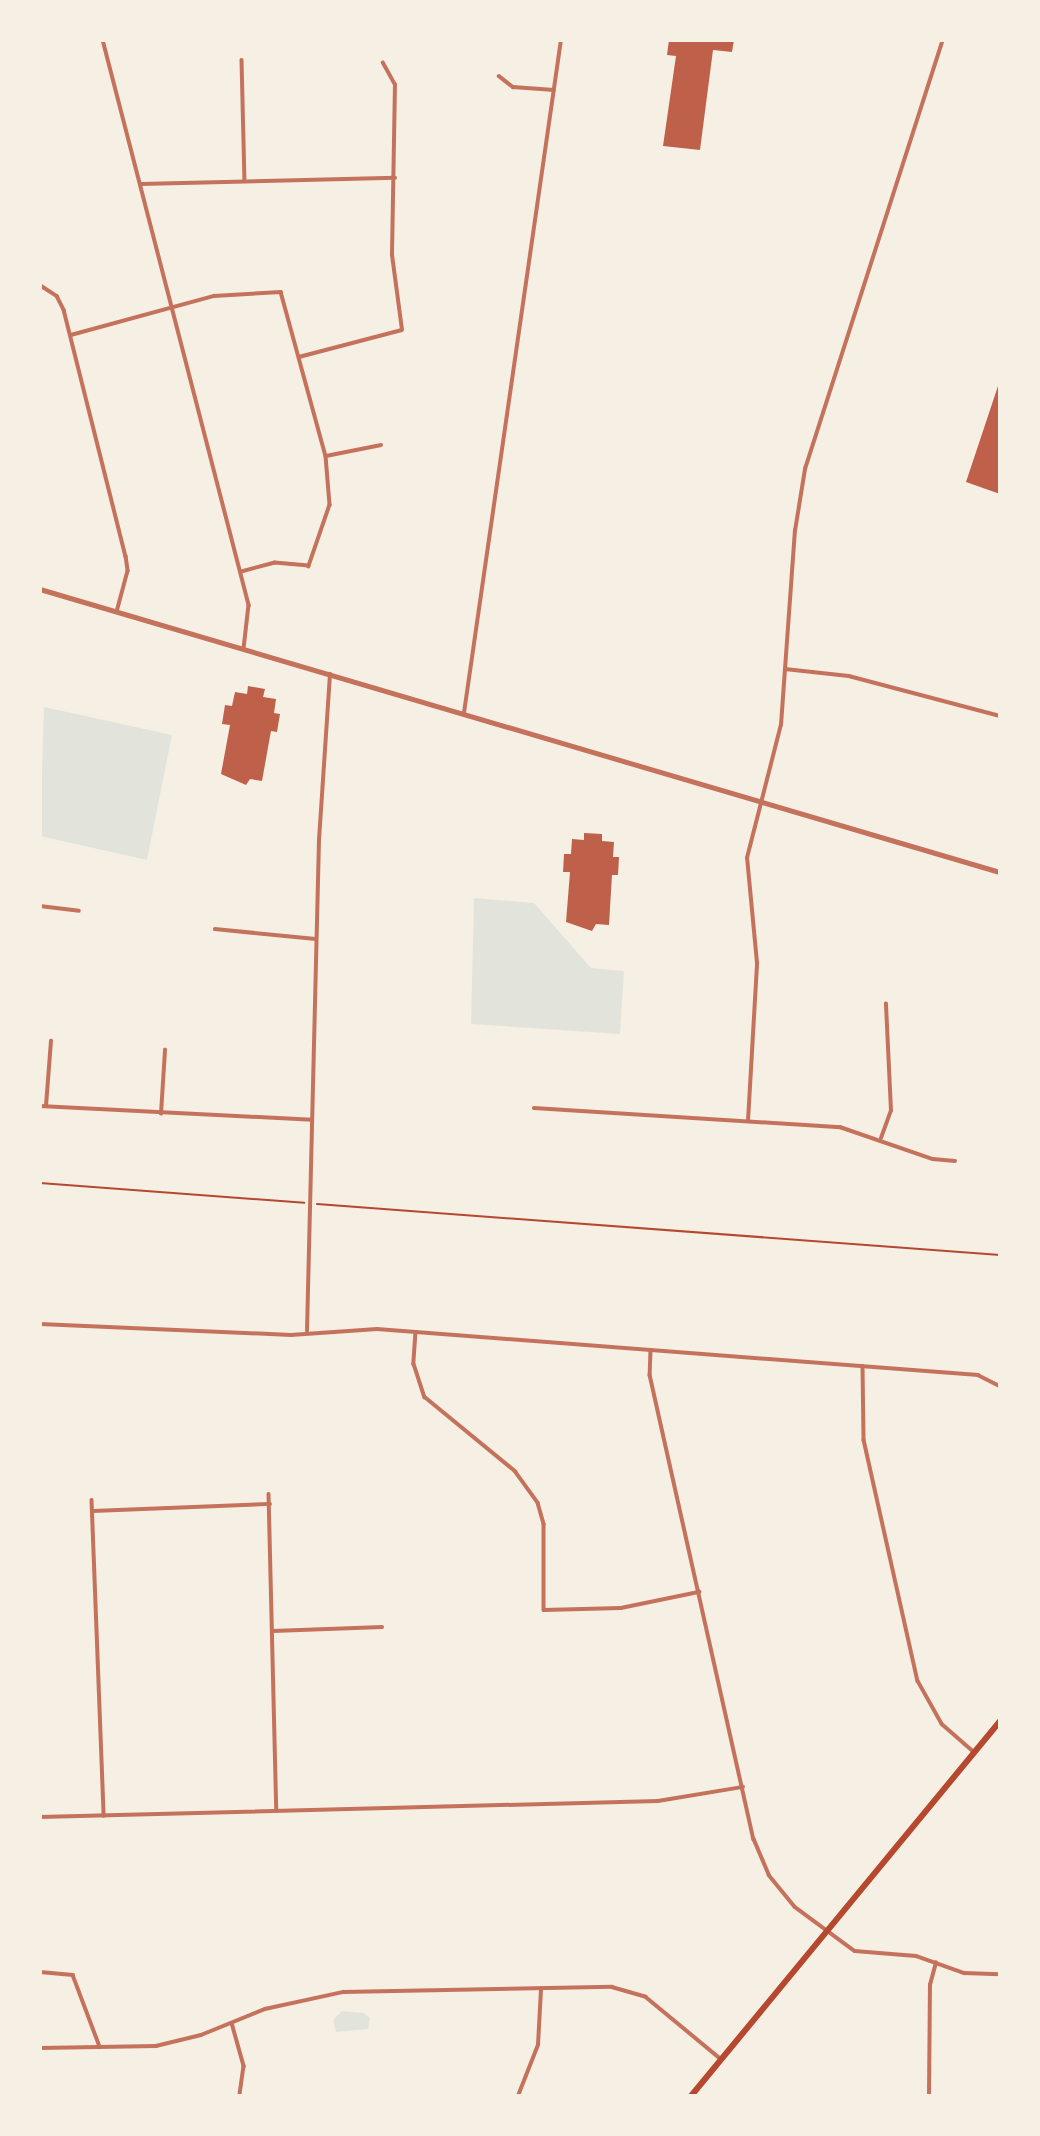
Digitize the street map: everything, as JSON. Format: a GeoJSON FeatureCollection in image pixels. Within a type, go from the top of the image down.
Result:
{"type":"FeatureCollection","features":[{"type":"Feature","properties":{"kind":"main road"},"geometry":{"type":"LineString","coordinates":[[691,2096],[1000,1721]]}},
{"type":"Feature","properties":{"kind":"street"},"geometry":{"type":"LineString","coordinates":[[103,40],[249,605],[244,649]]}},
{"type":"Feature","properties":{"kind":"street"},"geometry":{"type":"LineString","coordinates":[[464,713],[561,40]]}},
{"type":"Feature","properties":{"kind":"street"},"geometry":{"type":"LineString","coordinates":[[748,1121],[757,963],[747,858],[760,801],[778,746],[795,531],[804,468],[943,40]]}},
{"type":"Feature","properties":{"kind":"street"},"geometry":{"type":"LineString","coordinates":[[242,60],[245,180]]}},
{"type":"Feature","properties":{"kind":"street"},"geometry":{"type":"LineString","coordinates":[[299,357],[402,330],[392,255],[396,85],[383,63]]}},
{"type":"Feature","properties":{"kind":"street"},"geometry":{"type":"LineString","coordinates":[[499,76],[513,87],[554,90]]}},
{"type":"Feature","properties":{"kind":"street"},"geometry":{"type":"LineString","coordinates":[[141,184],[395,177]]}},
{"type":"Feature","properties":{"kind":"street"},"geometry":{"type":"LineString","coordinates":[[40,285],[57,296],[71,335],[127,563],[117,612]]}},
{"type":"Feature","properties":{"kind":"street"},"geometry":{"type":"LineString","coordinates":[[71,335],[214,296],[281,292],[326,456],[330,506],[309,566],[275,563],[240,572]]}},
{"type":"Feature","properties":{"kind":"street"},"geometry":{"type":"LineString","coordinates":[[326,456],[381,445]]}},
{"type":"Feature","properties":{"kind":"street"},"geometry":{"type":"LineString","coordinates":[[40,589],[1000,872]]}},
{"type":"Feature","properties":{"kind":"street"},"geometry":{"type":"LineString","coordinates":[[785,669],[849,676],[1000,716]]}},
{"type":"Feature","properties":{"kind":"street"},"geometry":{"type":"LineString","coordinates":[[307,1331],[316,939],[330,674]]}},
{"type":"Feature","properties":{"kind":"street"},"geometry":{"type":"LineString","coordinates":[[40,906],[79,911]]}},
{"type":"Feature","properties":{"kind":"street"},"geometry":{"type":"LineString","coordinates":[[215,929],[316,939]]}},
{"type":"Feature","properties":{"kind":"street"},"geometry":{"type":"LineString","coordinates":[[881,1138],[891,1111],[886,1004]]}},
{"type":"Feature","properties":{"kind":"street"},"geometry":{"type":"LineString","coordinates":[[51,1041],[43,1106],[312,1120]]}},
{"type":"Feature","properties":{"kind":"street"},"geometry":{"type":"LineString","coordinates":[[161,1114],[165,1050]]}},
{"type":"Feature","properties":{"kind":"street"},"geometry":{"type":"LineString","coordinates":[[534,1108],[840,1127],[881,1138],[933,1159],[955,1161]]}},
{"type":"Feature","properties":{"kind":"street"},"geometry":{"type":"LineString","coordinates":[[40,1324],[291,1335],[307,1331],[416,1332],[978,1375],[1000,1386]]}},
{"type":"Feature","properties":{"kind":"street"},"geometry":{"type":"LineString","coordinates":[[416,1332],[414,1364],[425,1397],[440,1414],[515,1471],[538,1503],[544,1524],[544,1610],[621,1608],[699,1592]]}},
{"type":"Feature","properties":{"kind":"street"},"geometry":{"type":"LineString","coordinates":[[651,1350],[650,1375],[754,1839],[769,1875],[795,1907],[825,1933],[855,1951],[916,1956],[964,1973],[1000,1974]]}},
{"type":"Feature","properties":{"kind":"street"},"geometry":{"type":"LineString","coordinates":[[863,1366],[864,1440],[918,1681],[942,1724],[974,1752]]}},
{"type":"Feature","properties":{"kind":"street"},"geometry":{"type":"LineString","coordinates":[[269,1494],[277,1811]]}},
{"type":"Feature","properties":{"kind":"street"},"geometry":{"type":"LineString","coordinates":[[92,1500],[104,1816]]}},
{"type":"Feature","properties":{"kind":"street"},"geometry":{"type":"LineString","coordinates":[[93,1511],[270,1504]]}},
{"type":"Feature","properties":{"kind":"street"},"geometry":{"type":"LineString","coordinates":[[273,1631],[382,1627]]}},
{"type":"Feature","properties":{"kind":"street"},"geometry":{"type":"LineString","coordinates":[[40,1817],[658,1801],[743,1787]]}},
{"type":"Feature","properties":{"kind":"street"},"geometry":{"type":"LineString","coordinates":[[929,2096],[930,1985],[936,1963]]}},
{"type":"Feature","properties":{"kind":"street"},"geometry":{"type":"LineString","coordinates":[[40,1972],[73,1975],[100,2047]]}},
{"type":"Feature","properties":{"kind":"street"},"geometry":{"type":"LineString","coordinates":[[40,2048],[156,2046],[295,2001],[343,1992],[612,1987],[635,1992],[721,2059]]}},
{"type":"Feature","properties":{"kind":"street"},"geometry":{"type":"LineString","coordinates":[[518,2096],[538,2045],[541,1989]]}},
{"type":"Feature","properties":{"kind":"street"},"geometry":{"type":"LineString","coordinates":[[232,2023],[244,2066],[240,2096]]}},
{"type":"Feature","properties":{"kind":"path"},"geometry":{"type":"LineString","coordinates":[[40,1183],[1000,1255]]}},
{"type":"Feature","properties":{"kind":"shaded area"},"geometry":{"type":"Polygon","coordinates":[[[44,707],[172,735],[147,860],[40,836],[44,707]]]}},
{"type":"Feature","properties":{"kind":"shaded area"},"geometry":{"type":"Polygon","coordinates":[[[474,898],[534,903],[591,968],[624,971],[620,1034],[471,1024],[474,898]]]}},
{"type":"Feature","properties":{"kind":"shaded area"},"geometry":{"type":"Polygon","coordinates":[[[342,2011],[364,2013],[370,2018],[368,2029],[336,2032],[333,2020],[342,2011]]]}},
{"type":"Feature","properties":{"kind":"building"},"geometry":{"type":"Polygon","coordinates":[[[669,40],[734,40],[732,52],[713,50],[700,150],[663,146],[676,56],[667,55],[669,40]]]}},
{"type":"Feature","properties":{"kind":"building"},"geometry":{"type":"Polygon","coordinates":[[[1000,380],[1000,494],[966,482],[1000,380]]]}},
{"type":"Feature","properties":{"kind":"building"},"geometry":{"type":"Polygon","coordinates":[[[248,686],[265,689],[263,697],[276,699],[274,713],[280,714],[277,732],[271,731],[262,781],[250,779],[246,785],[221,774],[230,725],[222,724],[225,705],[232,706],[235,692],[247,694],[248,686]]]}},
{"type":"Feature","properties":{"kind":"building"},"geometry":{"type":"Polygon","coordinates":[[[584,833],[602,834],[602,841],[614,842],[613,857],[619,857],[618,875],[612,875],[609,925],[596,924],[592,931],[566,922],[570,872],[563,872],[564,854],[571,854],[572,839],[584,840],[584,833]]]}}]}
